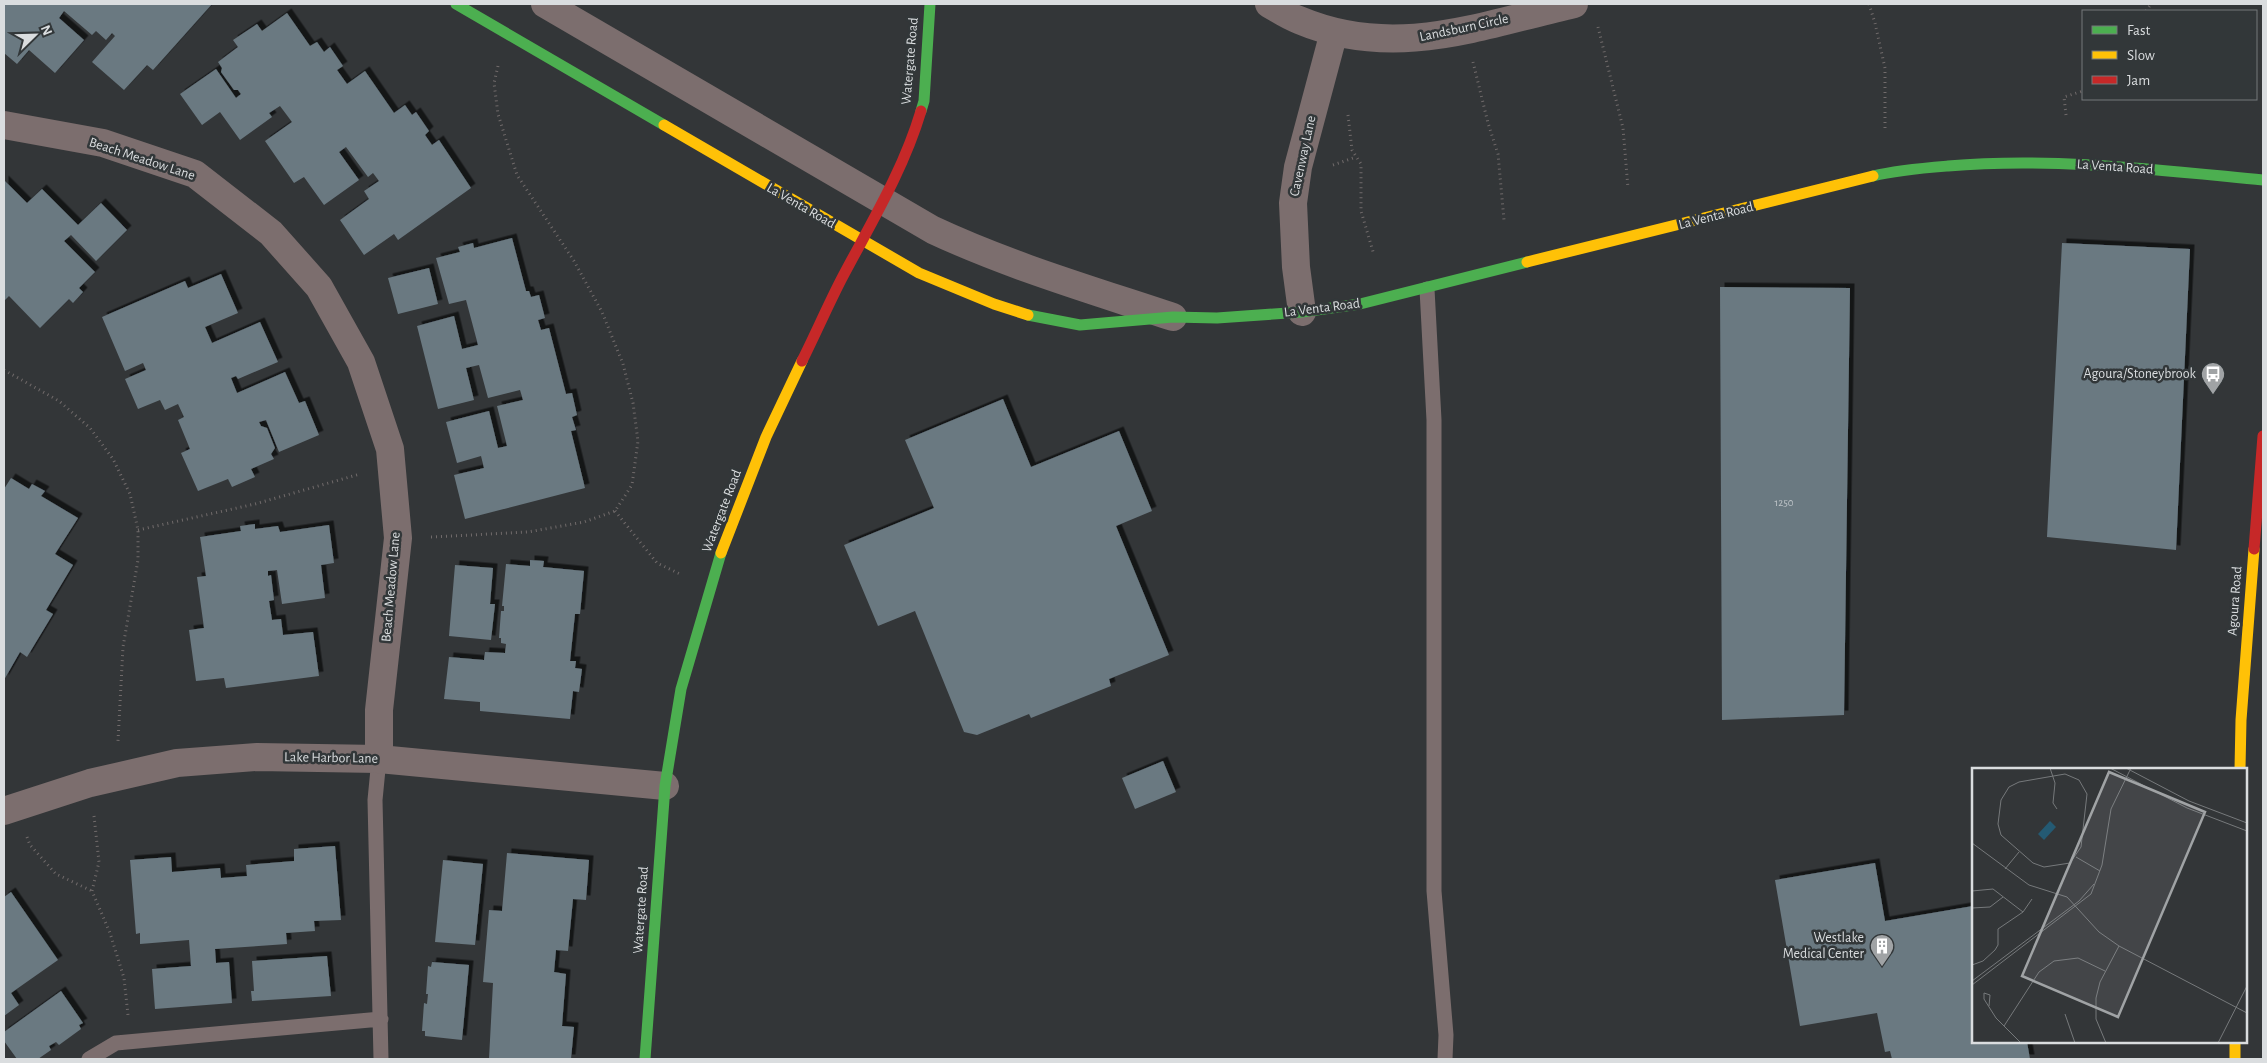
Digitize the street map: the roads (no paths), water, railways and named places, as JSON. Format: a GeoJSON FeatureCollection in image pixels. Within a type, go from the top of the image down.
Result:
{"type":"FeatureCollection","features":[{"type":"Feature","properties":{"kind":"street","name":"La Venta Road"},"geometry":{"type":"LineString","coordinates":[[456,4],[919,273],[958,291],[1043,319],[1080,325],[1173,317],[1218,318],[1302,312],[1360,304],[1427,289],[1880,174],[1928,168],[1996,162],[2103,165],[2263,180]]}},
{"type":"Feature","properties":{"kind":"street","name":"La Venta Road"},"geometry":{"type":"LineString","coordinates":[[545,4],[933,230],[971,248],[1023,268],[1173,317]]}},
{"type":"Feature","properties":{"kind":"street","name":"Watergate Road"},"geometry":{"type":"LineString","coordinates":[[645,1059],[665,786],[681,689],[723,545],[766,437],[841,280],[883,201],[912,140],[924,100],[930,4]]}},
{"type":"Feature","properties":{"kind":"street","name":"Landsburn Circle"},"geometry":{"type":"LineString","coordinates":[[1269,4],[1298,20],[1334,32],[1376,39],[1402,40],[1447,34],[1574,4]]}},
{"type":"Feature","properties":{"kind":"street","name":"Cavenway Lane"},"geometry":{"type":"LineString","coordinates":[[1302,312],[1296,267],[1293,203],[1298,167],[1334,32]]}},
{"type":"Feature","properties":{"kind":"street","name":"Beach Meadow Lane"},"geometry":{"type":"LineString","coordinates":[[4,125],[103,142],[195,174],[271,234],[319,287],[361,362],[390,449],[398,538],[379,710],[379,759]]}},
{"type":"Feature","properties":{"kind":"street","name":"Agoura Road"},"geometry":{"type":"LineString","coordinates":[[2240,768],[2241,720],[2263,436]]}},
{"type":"Feature","properties":{"kind":"street","name":"Lake Harbor Lane"},"geometry":{"type":"LineString","coordinates":[[9,809],[90,783],[177,763],[257,757],[379,759],[665,786]]}},
{"type":"Feature","properties":{"kind":"street"},"geometry":{"type":"LineString","coordinates":[[2235,1043],[2235,1059]]}},
{"type":"Feature","properties":{"kind":"lane"},"geometry":{"type":"LineString","coordinates":[[1427,289],[1434,420],[1434,891],[1446,1035],[1445,1059]]}},
{"type":"Feature","properties":{"kind":"lane"},"geometry":{"type":"LineString","coordinates":[[379,759],[375,800],[381,1019],[380,1059]]}},
{"type":"Feature","properties":{"kind":"lane"},"geometry":{"type":"LineString","coordinates":[[89,1059],[116,1043],[381,1019]]}},
{"type":"Feature","properties":{"kind":"place","name":"Agoura/Stoneybrook"},"geometry":{"type":"Point","coordinates":[2213,395]}},
{"type":"Feature","properties":{"kind":"place","name":"Westlake Medical Center"},"geometry":{"type":"Point","coordinates":[1882,967]}}]}
